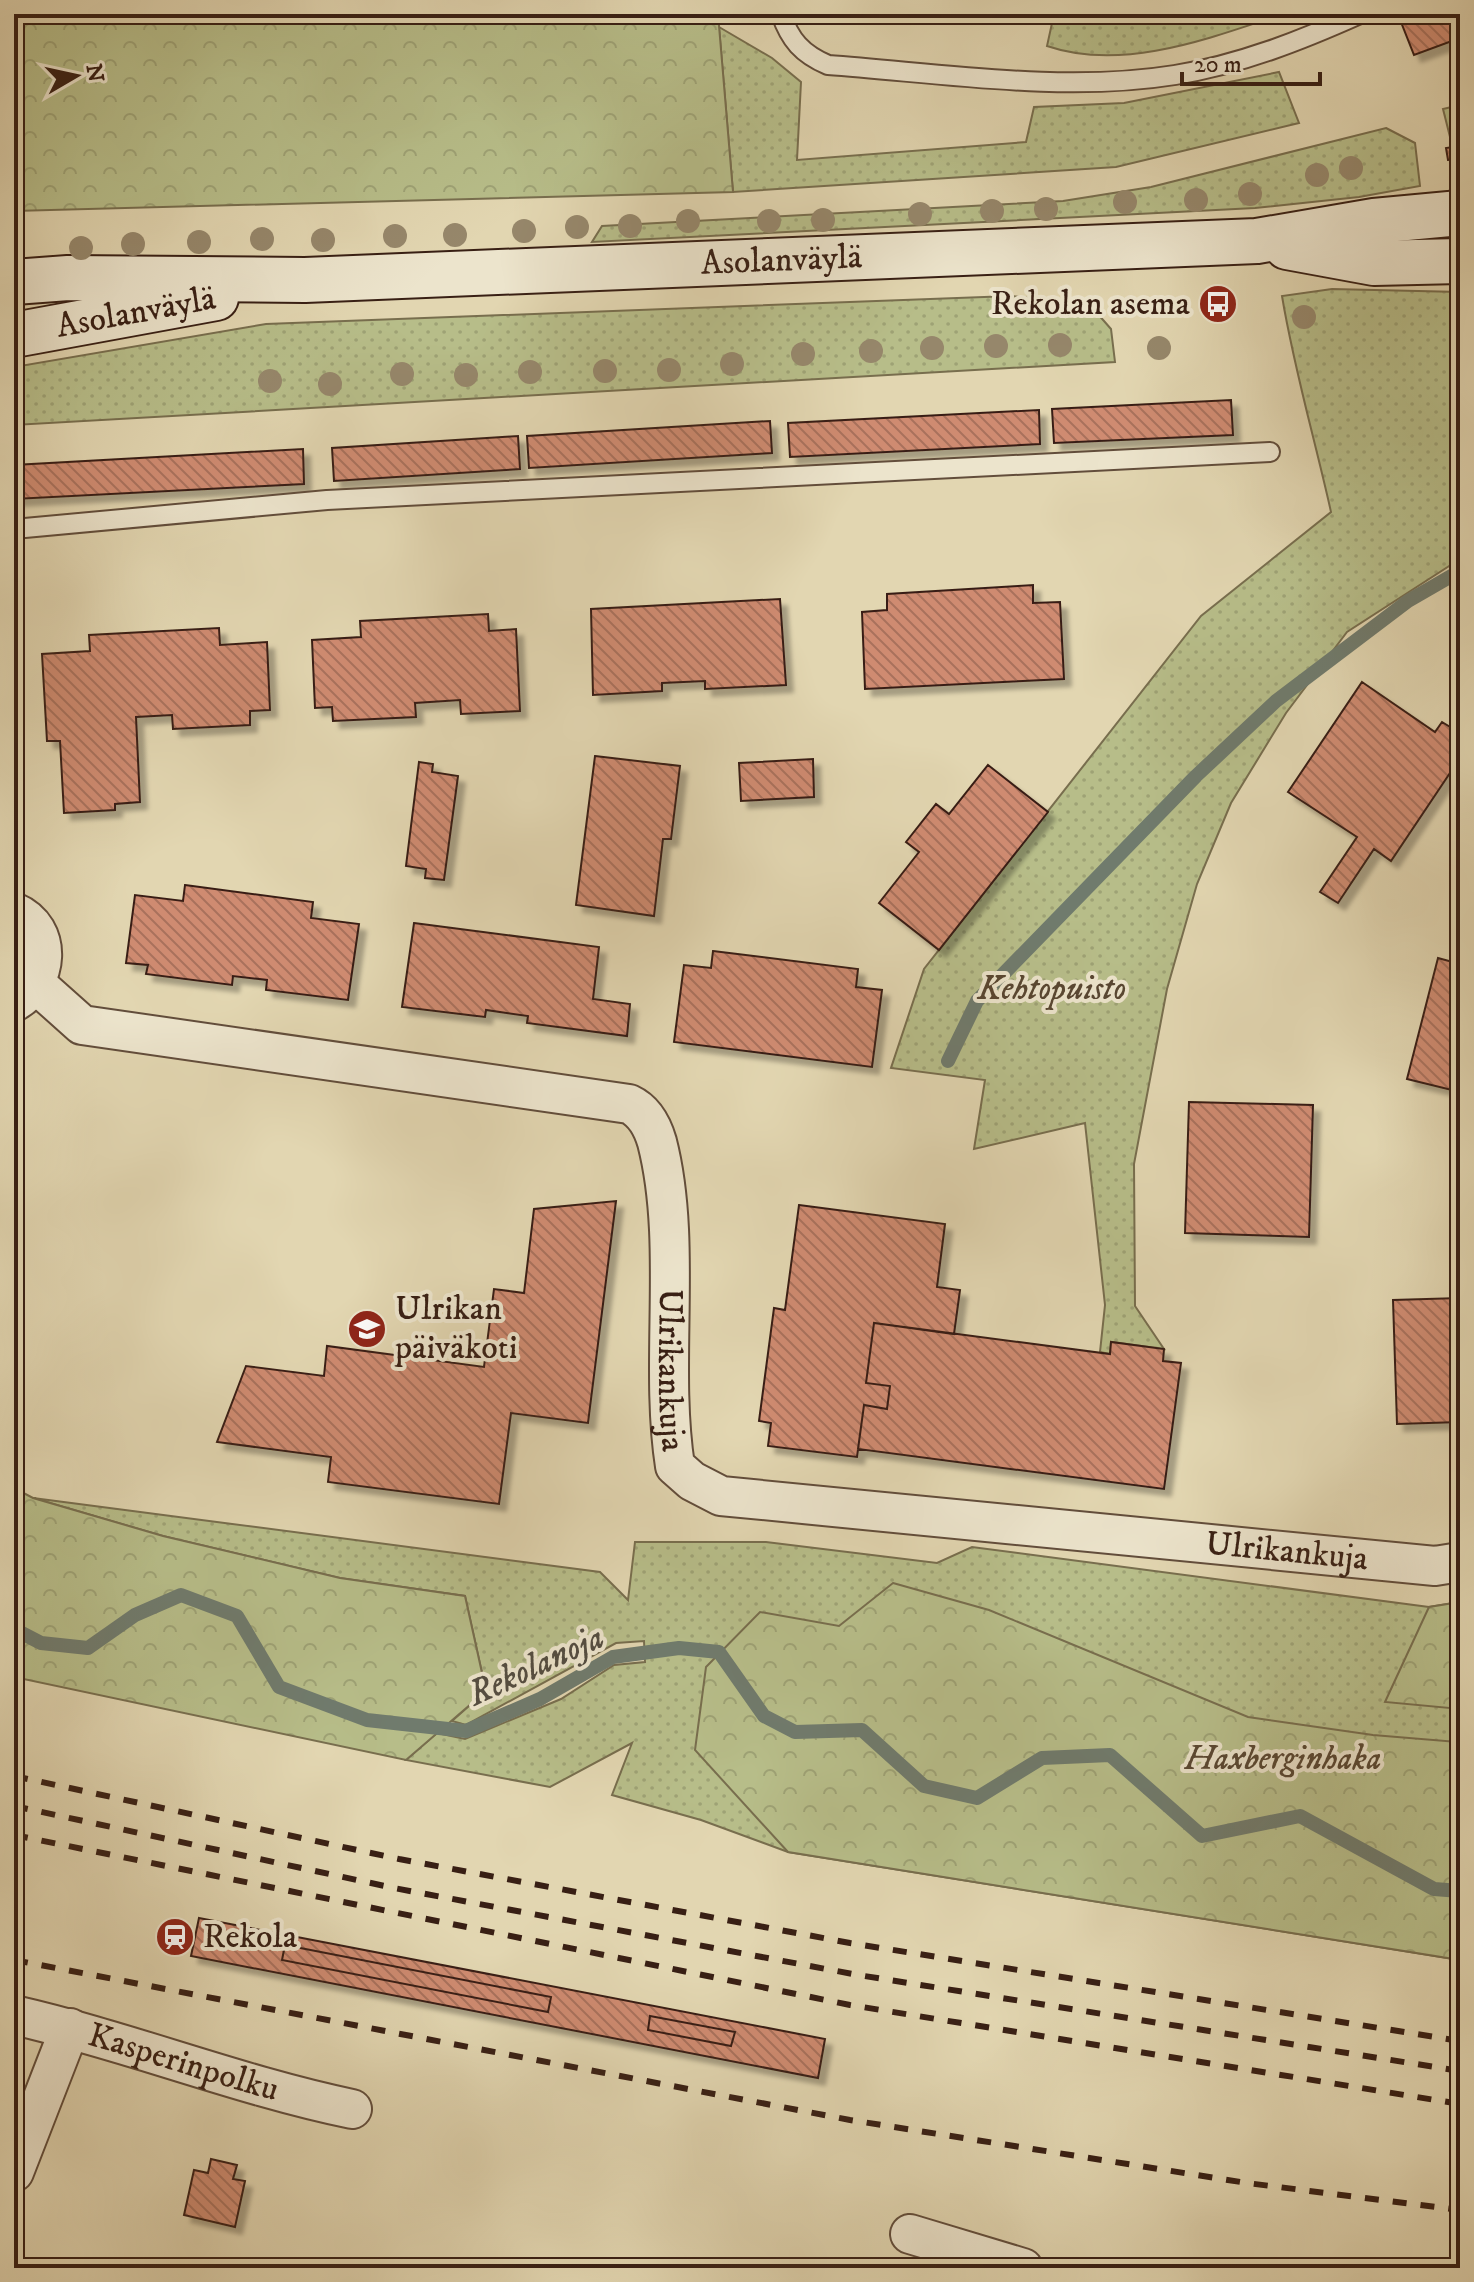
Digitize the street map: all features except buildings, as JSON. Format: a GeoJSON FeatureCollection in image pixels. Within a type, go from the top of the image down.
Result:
{"type":"FeatureCollection","features":[{"type":"Feature","properties":{"kind":"main road","name":"Asolanväylä"},"geometry":{"type":"LineString","coordinates":[[14,282],[68,278],[305,280],[1257,241],[1374,221],[1460,213]]}},
{"type":"Feature","properties":{"kind":"main road","name":"Asolanväylä"},"geometry":{"type":"LineString","coordinates":[[1257,241],[1374,263],[1460,261]]}},
{"type":"Feature","properties":{"kind":"main road","name":"Asolanväylä"},"geometry":{"type":"LineString","coordinates":[[14,335],[305,280]]}},
{"type":"Feature","properties":{"kind":"street","name":"Ulrikankuja"},"geometry":{"type":"LineString","coordinates":[[14,912],[32,925],[40,938],[42,969],[25,993],[82,1025],[584,1097],[638,1108],[656,1140],[665,1202],[675,1466],[692,1481],[721,1496],[1435,1566],[1460,1562]]}},
{"type":"Feature","properties":{"kind":"street","name":"Kasperinpolku"},"geometry":{"type":"LineString","coordinates":[[14,2015],[70,2028],[198,2070],[352,2109]]}},
{"type":"Feature","properties":{"kind":"street"},"geometry":{"type":"LineString","coordinates":[[14,2172],[70,2028]]}},
{"type":"Feature","properties":{"kind":"street"},"geometry":{"type":"LineString","coordinates":[[910,2234],[1023,2268]]}},
{"type":"Feature","properties":{"kind":"lane"},"geometry":{"type":"LineString","coordinates":[[781,14],[789,37],[809,57],[828,65],[1063,82],[1175,75],[1291,44],[1360,14]]}},
{"type":"Feature","properties":{"kind":"lane"},"geometry":{"type":"LineString","coordinates":[[14,529],[327,500],[1270,452]]}},
{"type":"Feature","properties":{"kind":"green space"},"geometry":{"type":"Polygon","coordinates":[[[14,14],[718,14],[733,192],[14,211],[14,14]]]}},
{"type":"Feature","properties":{"kind":"green space"},"geometry":{"type":"Polygon","coordinates":[[[1054,14],[1283,14],[1166,49],[1106,55],[1076,53],[1047,46],[1054,14]]]}},
{"type":"Feature","properties":{"kind":"green space"},"geometry":{"type":"Polygon","coordinates":[[[719,27],[772,58],[801,82],[797,160],[1026,142],[1034,107],[1124,103],[1279,72],[1299,123],[1116,167],[733,192],[719,27]]]}},
{"type":"Feature","properties":{"kind":"green space"},"geometry":{"type":"Polygon","coordinates":[[[1460,105],[1460,140],[1451,141],[1443,109],[1460,105]]]}},
{"type":"Feature","properties":{"kind":"green space"},"geometry":{"type":"Polygon","coordinates":[[[1386,128],[1415,143],[1420,186],[1359,197],[1255,208],[592,242],[602,226],[1063,201],[1151,187],[1386,128]]]}},
{"type":"Feature","properties":{"kind":"green space","name":"Kehtopuisto"},"geometry":{"type":"Polygon","coordinates":[[[1332,289],[1460,292],[1460,559],[1347,632],[1286,713],[1231,803],[1197,884],[1167,989],[1134,1164],[1135,1306],[1164,1349],[1111,1342],[1110,1354],[1100,1352],[1105,1305],[1085,1123],[974,1149],[985,1080],[891,1068],[924,969],[1201,616],[1331,512],[1282,296],[1332,289]]]}},
{"type":"Feature","properties":{"kind":"green space"},"geometry":{"type":"Polygon","coordinates":[[[1011,296],[1090,305],[1111,329],[1115,362],[14,425],[14,367],[266,324],[1011,296]]]}},
{"type":"Feature","properties":{"kind":"green space"},"geometry":{"type":"Polygon","coordinates":[[[14,1488],[33,1498],[163,1536],[340,1578],[465,1596],[486,1691],[406,1760],[14,1677],[14,1488]]]}},
{"type":"Feature","properties":{"kind":"green space","name":"Haxberginhaka"},"geometry":{"type":"Polygon","coordinates":[[[33,1498],[600,1572],[628,1600],[635,1542],[766,1542],[937,1563],[972,1547],[1429,1607],[1460,1602],[1460,1960],[788,1852],[701,1820],[612,1795],[632,1743],[550,1787],[406,1760],[437,1733],[465,1739],[561,1699],[614,1665],[645,1662],[644,1641],[616,1643],[466,1725],[452,1721],[486,1691],[465,1596],[340,1578],[163,1536],[33,1498]]]}},
{"type":"Feature","properties":{"kind":"green space","name":"Haxberginhaka"},"geometry":{"type":"Polygon","coordinates":[[[893,1583],[989,1610],[1248,1717],[1373,1735],[1457,1742],[1460,1725],[1460,1960],[788,1852],[695,1750],[706,1667],[760,1612],[839,1626],[893,1583]]]}},
{"type":"Feature","properties":{"kind":"green space"},"geometry":{"type":"Polygon","coordinates":[[[1460,1602],[1460,1709],[1385,1702],[1429,1607],[1460,1602]]]}},
{"type":"Feature","properties":{"kind":"waterway"},"geometry":{"type":"LineString","coordinates":[[948,1061],[977,1001],[1196,776],[1276,701],[1408,601],[1460,571]]}},
{"type":"Feature","properties":{"kind":"waterway","name":"Rekolanoja"},"geometry":{"type":"LineString","coordinates":[[14,1629],[41,1643],[88,1648],[135,1615],[181,1595],[237,1616],[279,1687],[367,1720],[466,1731],[540,1699],[613,1657],[679,1648],[719,1652],[764,1716],[795,1732],[862,1730],[924,1786],[977,1798],[1042,1758],[1110,1755],[1202,1836],[1300,1816],[1434,1889],[1460,1891]]}},
{"type":"Feature","properties":{"kind":"railway"},"geometry":{"type":"LineString","coordinates":[[14,1776],[399,1859],[850,1943],[1460,2041]]}},
{"type":"Feature","properties":{"kind":"railway"},"geometry":{"type":"LineString","coordinates":[[14,1806],[394,1888],[858,1975],[1460,2071]]}},
{"type":"Feature","properties":{"kind":"railway"},"geometry":{"type":"LineString","coordinates":[[14,1835],[850,2005],[1460,2104]]}},
{"type":"Feature","properties":{"kind":"railway"},"geometry":{"type":"LineString","coordinates":[[14,1960],[850,2120],[1247,2183],[1460,2210]]}},
{"type":"Feature","properties":{"kind":"place","name":"Rekolan asema"},"geometry":{"type":"Point","coordinates":[1218,304]}},
{"type":"Feature","properties":{"kind":"place","name":"Ulrikan päiväkoti"},"geometry":{"type":"Point","coordinates":[367,1329]}},
{"type":"Feature","properties":{"kind":"place","name":"Rekola"},"geometry":{"type":"Point","coordinates":[175,1937]}}]}
